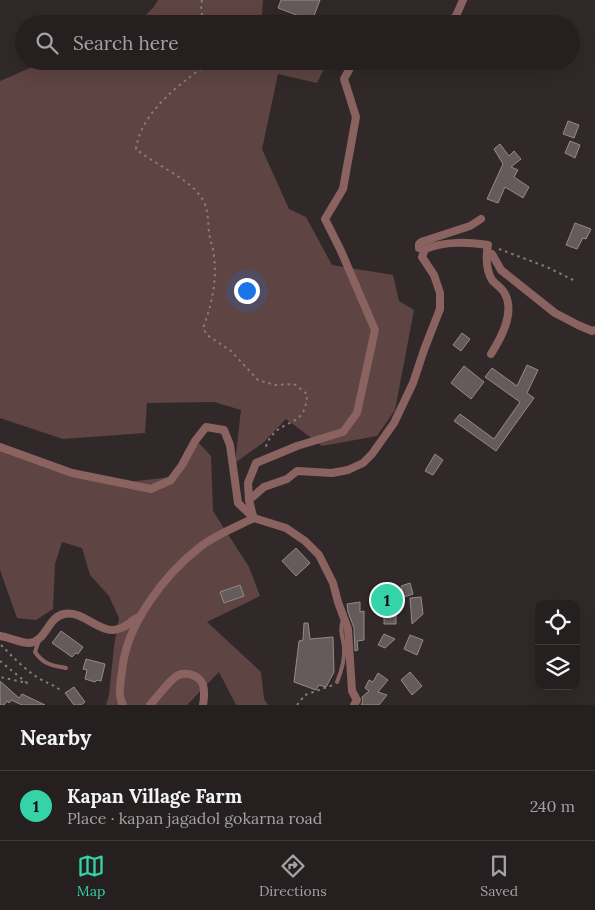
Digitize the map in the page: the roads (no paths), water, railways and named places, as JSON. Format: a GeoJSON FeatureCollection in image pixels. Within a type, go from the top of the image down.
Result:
{"type":"FeatureCollection","features":[{"type":"Feature","properties":{"kind":"street"},"geometry":{"type":"LineString","coordinates":[[456,15],[463,0]]}},
{"type":"Feature","properties":{"kind":"street"},"geometry":{"type":"LineString","coordinates":[[254,518],[249,500],[248,483],[256,463],[297,446],[343,432],[357,413],[375,330],[325,219],[343,189],[356,117],[344,78],[349,70]]}},
{"type":"Feature","properties":{"kind":"street"},"geometry":{"type":"LineString","coordinates":[[481,219],[470,226],[421,242],[419,248],[425,249],[444,243],[456,242],[487,249],[501,270],[555,313],[592,331],[595,330]]}},
{"type":"Feature","properties":{"kind":"street"},"geometry":{"type":"LineString","coordinates":[[249,500],[264,487],[287,479],[297,471],[332,473],[355,467],[372,454],[388,432],[413,383],[440,309],[440,293],[434,275],[422,257],[425,249]]}},
{"type":"Feature","properties":{"kind":"street"},"geometry":{"type":"LineString","coordinates":[[487,249],[488,270],[492,280],[501,289],[507,300],[508,314],[500,340],[491,354]]}},
{"type":"Feature","properties":{"kind":"street"},"geometry":{"type":"LineString","coordinates":[[0,447],[72,473],[150,489],[171,480],[206,426],[224,430],[230,444],[238,503],[254,518],[286,528],[305,541],[319,555],[333,583],[348,629],[352,691],[357,700],[354,705]]}},
{"type":"Feature","properties":{"kind":"street"},"geometry":{"type":"LineString","coordinates":[[124,705],[120,696],[123,662],[139,617],[168,578],[200,546],[254,518]]}},
{"type":"Feature","properties":{"kind":"street"},"geometry":{"type":"LineString","coordinates":[[0,636],[28,644],[38,640],[58,616],[66,613],[72,613],[95,625],[111,630],[124,627],[139,617]]}},
{"type":"Feature","properties":{"kind":"street"},"geometry":{"type":"LineString","coordinates":[[150,705],[174,678],[185,674],[196,676],[200,680],[204,692],[203,705]]}},
{"type":"Feature","properties":{"kind":"lane"},"geometry":{"type":"LineString","coordinates":[[337,682],[344,667],[341,624],[344,618]]}},
{"type":"Feature","properties":{"kind":"lane"},"geometry":{"type":"LineString","coordinates":[[38,640],[35,652],[40,660],[49,665],[66,668]]}},
{"type":"Feature","properties":{"kind":"place","name":"Kapan Village Farm"},"geometry":{"type":"Point","coordinates":[387,600]}}]}
